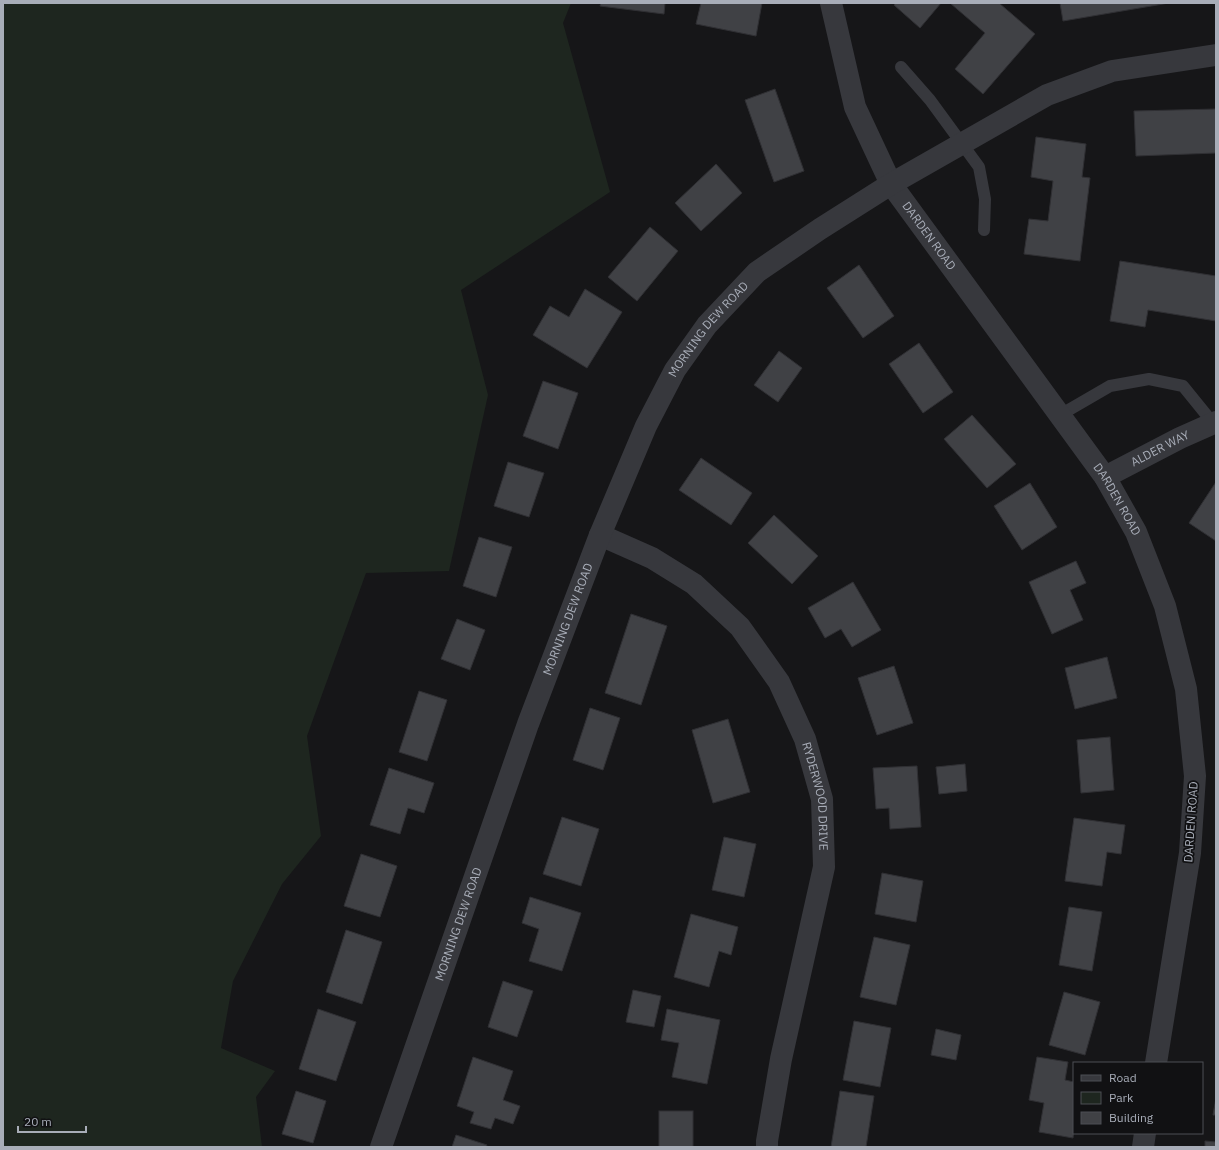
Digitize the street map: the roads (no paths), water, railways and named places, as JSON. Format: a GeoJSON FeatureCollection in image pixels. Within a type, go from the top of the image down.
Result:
{"type":"FeatureCollection","features":[{"type":"Feature","properties":{"kind":"street","name":"DARDEN ROAD"},"geometry":{"type":"LineString","coordinates":[[831,3],[855,108],[891,184],[1105,477],[1136,532],[1165,606],[1186,689],[1195,776],[1190,853],[1156,1062]]}},
{"type":"Feature","properties":{"kind":"street","name":"MORNING DEW ROAD"},"geometry":{"type":"LineString","coordinates":[[381,1147],[528,724],[600,535],[646,426],[675,370],[707,325],[757,272],[820,229],[891,184],[1047,95],[1112,71],[1216,55]]}},
{"type":"Feature","properties":{"kind":"street","name":"ALDER WAY"},"geometry":{"type":"LineString","coordinates":[[1105,477],[1214,422]]}},
{"type":"Feature","properties":{"kind":"street","name":"RYDERWOOD DRIVE"},"geometry":{"type":"LineString","coordinates":[[600,535],[652,558],[694,584],[740,627],[779,682],[805,739],[822,799],[824,867],[781,1059],[767,1147]]}},
{"type":"Feature","properties":{"kind":"street"},"geometry":{"type":"LineString","coordinates":[[1143,1147],[1145,1134]]}},
{"type":"Feature","properties":{"kind":"lane"},"geometry":{"type":"LineString","coordinates":[[901,67],[930,100],[979,167],[986,199],[984,230]]}},
{"type":"Feature","properties":{"kind":"lane"},"geometry":{"type":"LineString","coordinates":[[1060,415],[1110,386],[1149,379],[1183,386],[1214,422]]}}]}
